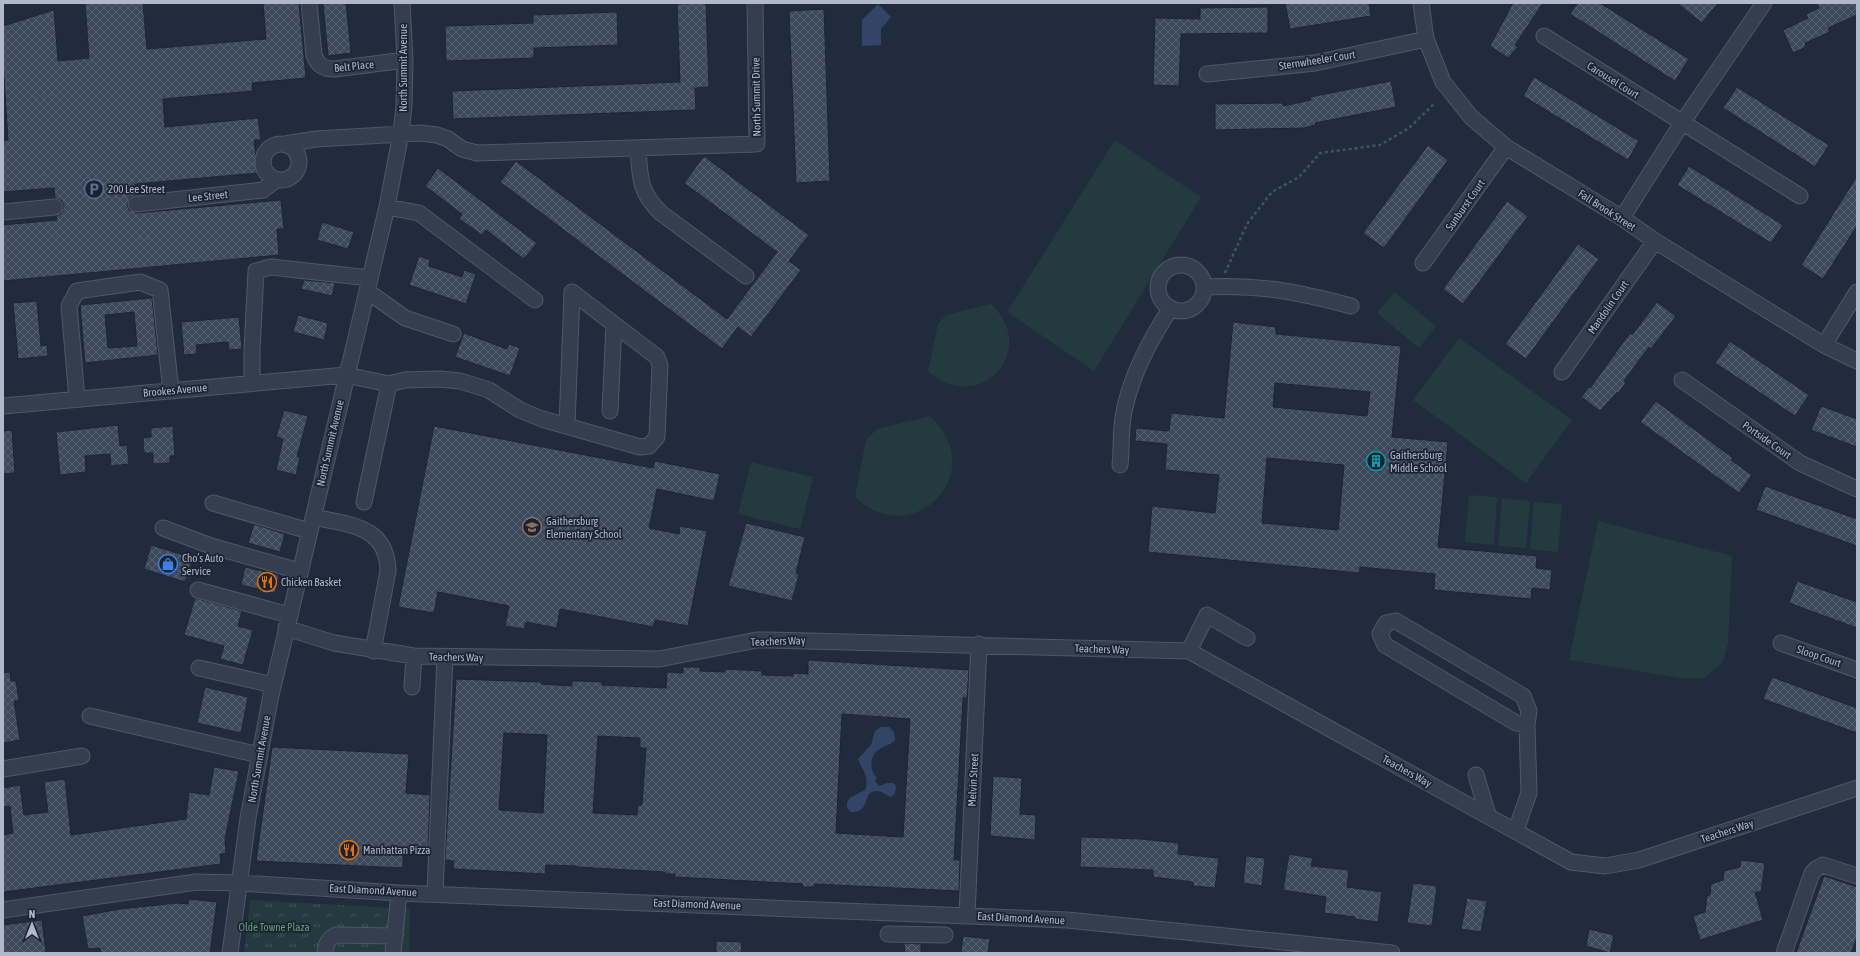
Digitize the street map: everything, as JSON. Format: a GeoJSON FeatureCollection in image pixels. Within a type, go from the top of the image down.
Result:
{"type":"FeatureCollection","features":[{"type":"Feature","properties":{"kind":"street","name":"Belt Place"},"geometry":{"type":"LineString","coordinates":[[309,3],[314,55],[317,63],[324,69],[335,69],[405,60]]}},
{"type":"Feature","properties":{"kind":"street","name":"North Summit Avenue"},"geometry":{"type":"LineString","coordinates":[[230,953],[248,818],[273,685],[346,375],[388,207],[404,106],[405,60],[402,3]]}},
{"type":"Feature","properties":{"kind":"street","name":"North Summit Drive"},"geometry":{"type":"LineString","coordinates":[[401,132],[437,134],[448,139],[462,149],[477,153],[757,144],[755,3]]}},
{"type":"Feature","properties":{"kind":"street","name":"Fall Brook Street"},"geometry":{"type":"LineString","coordinates":[[1421,3],[1426,39],[1444,82],[1471,117],[1506,147],[1824,345],[1857,361]]}},
{"type":"Feature","properties":{"kind":"street"},"geometry":{"type":"LineString","coordinates":[[1622,218],[1682,123],[1764,3]]}},
{"type":"Feature","properties":{"kind":"street","name":"Carousel Court"},"geometry":{"type":"LineString","coordinates":[[1544,36],[1800,196]]}},
{"type":"Feature","properties":{"kind":"street","name":"Sternwheeler Court"},"geometry":{"type":"LineString","coordinates":[[1207,74],[1314,63],[1426,39]]}},
{"type":"Feature","properties":{"kind":"street"},"geometry":{"type":"LineString","coordinates":[[276,180],[267,174],[263,167],[263,161],[268,150],[272,147],[316,139],[401,132]]}},
{"type":"Feature","properties":{"kind":"street","name":"Lee Street"},"geometry":{"type":"LineString","coordinates":[[136,204],[264,190],[276,180],[287,179],[294,174],[297,169],[298,159],[296,152],[285,144]]}},
{"type":"Feature","properties":{"kind":"street","name":"Sunburst Court"},"geometry":{"type":"LineString","coordinates":[[1423,263],[1506,147]]}},
{"type":"Feature","properties":{"kind":"street"},"geometry":{"type":"LineString","coordinates":[[638,148],[640,175],[643,189],[650,202],[661,213],[746,276]]}},
{"type":"Feature","properties":{"kind":"street"},"geometry":{"type":"LineString","coordinates":[[3,212],[55,207]]}},
{"type":"Feature","properties":{"kind":"street"},"geometry":{"type":"LineString","coordinates":[[388,207],[419,213],[535,300]]}},
{"type":"Feature","properties":{"kind":"street","name":"Mandolin Court"},"geometry":{"type":"LineString","coordinates":[[1562,372],[1655,241]]}},
{"type":"Feature","properties":{"kind":"street"},"geometry":{"type":"LineString","coordinates":[[1212,287],[1196,305],[1188,309],[1179,310],[1171,308],[1164,303],[1159,291],[1161,278],[1170,268],[1184,265],[1191,267],[1198,272],[1212,287],[1264,287],[1311,295],[1351,306]]}},
{"type":"Feature","properties":{"kind":"street"},"geometry":{"type":"LineString","coordinates":[[252,384],[256,271],[271,267],[369,284],[405,318],[452,334]]}},
{"type":"Feature","properties":{"kind":"street"},"geometry":{"type":"LineString","coordinates":[[77,399],[69,306],[77,291],[140,282],[160,290],[171,391]]}},
{"type":"Feature","properties":{"kind":"street"},"geometry":{"type":"LineString","coordinates":[[364,502],[389,384],[405,380],[439,378],[460,382],[489,390],[520,410],[542,419],[640,447],[649,446],[656,437],[660,365],[656,357],[572,292],[567,426]]}},
{"type":"Feature","properties":{"kind":"street"},"geometry":{"type":"LineString","coordinates":[[1824,345],[1857,292]]}},
{"type":"Feature","properties":{"kind":"street"},"geometry":{"type":"LineString","coordinates":[[1120,465],[1124,409],[1132,383],[1151,338],[1171,308]]}},
{"type":"Feature","properties":{"kind":"street"},"geometry":{"type":"LineString","coordinates":[[610,411],[614,324]]}},
{"type":"Feature","properties":{"kind":"street","name":"Brookes Avenue"},"geometry":{"type":"LineString","coordinates":[[3,406],[346,375],[389,384]]}},
{"type":"Feature","properties":{"kind":"street","name":"Portside Court"},"geometry":{"type":"LineString","coordinates":[[1682,380],[1800,463],[1857,489]]}},
{"type":"Feature","properties":{"kind":"street"},"geometry":{"type":"LineString","coordinates":[[213,504],[311,524],[364,530],[379,540],[385,550],[388,560],[388,571],[373,651]]}},
{"type":"Feature","properties":{"kind":"street"},"geometry":{"type":"LineString","coordinates":[[163,528],[211,546],[299,571]]}},
{"type":"Feature","properties":{"kind":"street","name":"Teachers Way"},"geometry":{"type":"LineString","coordinates":[[198,590],[288,622],[334,643],[373,651],[414,656],[659,659],[769,640],[979,644],[1189,651],[1516,830],[1571,862],[1605,866],[1639,860],[1857,788]]}},
{"type":"Feature","properties":{"kind":"street"},"geometry":{"type":"LineString","coordinates":[[1189,651],[1207,615],[1247,638]]}},
{"type":"Feature","properties":{"kind":"street"},"geometry":{"type":"LineString","coordinates":[[1516,830],[1530,793],[1527,725],[1530,711],[1523,696],[1396,621],[1386,623],[1380,634],[1385,646],[1516,723],[1527,725]]}},
{"type":"Feature","properties":{"kind":"street","name":"Sloop Court"},"geometry":{"type":"LineString","coordinates":[[1782,643],[1857,670]]}},
{"type":"Feature","properties":{"kind":"street","name":"Melvin Street"},"geometry":{"type":"LineString","coordinates":[[968,915],[979,644]]}},
{"type":"Feature","properties":{"kind":"street"},"geometry":{"type":"LineString","coordinates":[[412,687],[414,656]]}},
{"type":"Feature","properties":{"kind":"street"},"geometry":{"type":"LineString","coordinates":[[435,893],[445,657]]}},
{"type":"Feature","properties":{"kind":"street"},"geometry":{"type":"LineString","coordinates":[[199,668],[273,685]]}},
{"type":"Feature","properties":{"kind":"street"},"geometry":{"type":"LineString","coordinates":[[90,716],[259,755]]}},
{"type":"Feature","properties":{"kind":"street"},"geometry":{"type":"LineString","coordinates":[[3,769],[82,756]]}},
{"type":"Feature","properties":{"kind":"street"},"geometry":{"type":"LineString","coordinates":[[1476,775],[1488,815]]}},
{"type":"Feature","properties":{"kind":"street"},"geometry":{"type":"LineString","coordinates":[[1784,953],[1812,873],[1823,865],[1857,876]]}},
{"type":"Feature","properties":{"kind":"street","name":"East Diamond Avenue"},"geometry":{"type":"LineString","coordinates":[[3,910],[196,882],[240,883],[399,893],[435,893],[1067,920],[1392,953]]}},
{"type":"Feature","properties":{"kind":"street"},"geometry":{"type":"LineString","coordinates":[[393,953],[399,893]]}},
{"type":"Feature","properties":{"kind":"street"},"geometry":{"type":"LineString","coordinates":[[888,934],[945,935]]}},
{"type":"Feature","properties":{"kind":"street"},"geometry":{"type":"LineString","coordinates":[[325,953],[326,944],[330,938],[336,935],[395,936]]}},
{"type":"Feature","properties":{"kind":"path"},"geometry":{"type":"LineString","coordinates":[[33,97],[57,95],[58,100]]}},
{"type":"Feature","properties":{"kind":"path"},"geometry":{"type":"LineString","coordinates":[[1212,287],[1247,224],[1272,192],[1299,177],[1320,153],[1380,145],[1409,128],[1435,103]]}},
{"type":"Feature","properties":{"kind":"path"},"geometry":{"type":"LineString","coordinates":[[152,113],[152,119]]}},
{"type":"Feature","properties":{"kind":"path"},"geometry":{"type":"LineString","coordinates":[[133,168],[140,168]]}},
{"type":"Feature","properties":{"kind":"path"},"geometry":{"type":"LineString","coordinates":[[43,175],[52,174]]}},
{"type":"Feature","properties":{"kind":"path"},"geometry":{"type":"LineString","coordinates":[[50,235],[58,235]]}},
{"type":"Feature","properties":{"kind":"path"},"geometry":{"type":"LineString","coordinates":[[140,239],[151,238]]}},
{"type":"Feature","properties":{"kind":"green space"},"geometry":{"type":"Polygon","coordinates":[[[1115,140],[1201,197],[1094,371],[1007,312],[1115,140]]]}},
{"type":"Feature","properties":{"kind":"green space"},"geometry":{"type":"Polygon","coordinates":[[[1395,292],[1436,326],[1419,348],[1377,313],[1395,292]]]}},
{"type":"Feature","properties":{"kind":"green space"},"geometry":{"type":"Polygon","coordinates":[[[991,304],[1005,322],[1009,341],[1006,358],[997,372],[983,382],[966,387],[947,383],[928,371],[938,324],[946,315],[991,304]]]}},
{"type":"Feature","properties":{"kind":"green space"},"geometry":{"type":"Polygon","coordinates":[[[1459,338],[1572,420],[1526,483],[1413,400],[1459,338]]]}},
{"type":"Feature","properties":{"kind":"green space"},"geometry":{"type":"Polygon","coordinates":[[[930,416],[947,438],[952,460],[949,481],[938,498],[921,510],[900,516],[878,512],[855,497],[866,440],[877,429],[930,416]]]}},
{"type":"Feature","properties":{"kind":"green space"},"geometry":{"type":"Polygon","coordinates":[[[751,462],[813,477],[800,529],[738,514],[751,462]]]}},
{"type":"Feature","properties":{"kind":"green space"},"geometry":{"type":"Polygon","coordinates":[[[1469,495],[1497,497],[1494,545],[1465,542],[1469,495]]]}},
{"type":"Feature","properties":{"kind":"green space"},"geometry":{"type":"Polygon","coordinates":[[[1502,498],[1530,501],[1526,548],[1498,546],[1502,498]]]}},
{"type":"Feature","properties":{"kind":"green space"},"geometry":{"type":"Polygon","coordinates":[[[1534,502],[1562,504],[1558,552],[1530,549],[1534,502]]]}},
{"type":"Feature","properties":{"kind":"green space"},"geometry":{"type":"Polygon","coordinates":[[[1598,521],[1732,556],[1728,643],[1723,662],[1704,678],[1682,678],[1569,660],[1598,521]]]}},
{"type":"Feature","properties":{"kind":"green space","name":"Olde Towne Plaza"},"geometry":{"type":"Polygon","coordinates":[[[250,900],[410,909],[409,953],[244,953],[250,900]]]}},
{"type":"Feature","properties":{"kind":"water"},"geometry":{"type":"Polygon","coordinates":[[[878,4],[891,17],[881,29],[881,45],[862,46],[862,20],[878,4]]]}},
{"type":"Feature","properties":{"kind":"water"},"geometry":{"type":"Polygon","coordinates":[[[881,727],[889,727],[894,732],[895,740],[874,754],[871,766],[877,778],[875,781],[879,786],[887,783],[893,783],[896,786],[895,794],[891,797],[881,792],[872,792],[867,797],[862,809],[851,812],[847,808],[847,802],[851,797],[865,790],[867,781],[858,759],[871,745],[875,731],[881,727]]]}},
{"type":"Feature","properties":{"kind":"building"},"geometry":{"type":"Polygon","coordinates":[[[85,3],[143,3],[147,49],[266,39],[263,3],[299,3],[306,78],[252,83],[253,91],[163,99],[165,127],[258,118],[261,140],[254,140],[258,173],[135,184],[136,195],[130,197],[127,205],[129,210],[137,213],[281,200],[284,229],[277,229],[279,255],[3,281],[3,225],[57,220],[56,216],[61,214],[64,207],[62,201],[55,198],[54,188],[3,192],[3,141],[8,140],[3,62],[3,26],[54,10],[58,61],[89,58],[85,3]]]}},
{"type":"Feature","properties":{"kind":"building"},"geometry":{"type":"Polygon","coordinates":[[[323,3],[346,3],[351,53],[328,56],[323,3]]]}},
{"type":"Feature","properties":{"kind":"building"},"geometry":{"type":"Polygon","coordinates":[[[706,3],[709,87],[695,88],[696,110],[453,119],[452,91],[680,82],[677,4],[706,3]]]}},
{"type":"Feature","properties":{"kind":"building"},"geometry":{"type":"Polygon","coordinates":[[[1285,3],[1369,3],[1371,16],[1290,29],[1285,3]]]}},
{"type":"Feature","properties":{"kind":"building"},"geometry":{"type":"Polygon","coordinates":[[[1513,3],[1543,3],[1515,45],[1518,47],[1508,58],[1490,46],[1513,3]]]}},
{"type":"Feature","properties":{"kind":"building"},"geometry":{"type":"Polygon","coordinates":[[[1578,3],[1600,3],[1689,59],[1675,81],[1570,14],[1578,3]]]}},
{"type":"Feature","properties":{"kind":"building"},"geometry":{"type":"Polygon","coordinates":[[[1677,3],[1718,3],[1702,23],[1677,3]]]}},
{"type":"Feature","properties":{"kind":"building"},"geometry":{"type":"Polygon","coordinates":[[[1817,3],[1857,3],[1857,15],[1828,28],[1830,32],[1805,43],[1806,47],[1793,53],[1783,30],[1808,18],[1806,14],[1819,8],[1817,3]]]}},
{"type":"Feature","properties":{"kind":"building"},"geometry":{"type":"Polygon","coordinates":[[[1268,7],[1268,33],[1181,34],[1179,86],[1153,85],[1155,18],[1200,19],[1200,8],[1268,7]]]}},
{"type":"Feature","properties":{"kind":"building"},"geometry":{"type":"Polygon","coordinates":[[[824,9],[830,181],[796,183],[789,11],[824,9]]]}},
{"type":"Feature","properties":{"kind":"building"},"geometry":{"type":"Polygon","coordinates":[[[617,12],[618,45],[534,48],[534,58],[446,61],[445,26],[533,23],[533,15],[617,12]]]}},
{"type":"Feature","properties":{"kind":"building"},"geometry":{"type":"Polygon","coordinates":[[[1534,77],[1639,141],[1628,160],[1523,96],[1534,77]]]}},
{"type":"Feature","properties":{"kind":"building"},"geometry":{"type":"Polygon","coordinates":[[[1391,81],[1396,107],[1315,123],[1316,125],[1303,128],[1215,130],[1215,104],[1283,103],[1283,106],[1311,100],[1310,97],[1391,81]]]}},
{"type":"Feature","properties":{"kind":"building"},"geometry":{"type":"Polygon","coordinates":[[[1737,87],[1829,145],[1815,167],[1723,108],[1737,87]]]}},
{"type":"Feature","properties":{"kind":"building"},"geometry":{"type":"Polygon","coordinates":[[[1428,145],[1448,160],[1384,248],[1363,233],[1428,145]]]}},
{"type":"Feature","properties":{"kind":"building"},"geometry":{"type":"Polygon","coordinates":[[[704,156],[809,235],[789,261],[801,270],[751,337],[738,327],[722,349],[500,182],[516,161],[727,319],[777,252],[684,183],[704,156]]]}},
{"type":"Feature","properties":{"kind":"building"},"geometry":{"type":"Polygon","coordinates":[[[1689,166],[1783,225],[1771,243],[1677,185],[1689,166]]]}},
{"type":"Feature","properties":{"kind":"building"},"geometry":{"type":"Polygon","coordinates":[[[438,168],[537,243],[524,259],[486,230],[482,235],[459,219],[462,214],[425,186],[438,168]]]}},
{"type":"Feature","properties":{"kind":"building"},"geometry":{"type":"Polygon","coordinates":[[[1857,176],[1857,226],[1823,279],[1801,265],[1857,176]]]}},
{"type":"Feature","properties":{"kind":"building"},"geometry":{"type":"Polygon","coordinates":[[[1507,201],[1528,216],[1463,304],[1443,289],[1507,201]]]}},
{"type":"Feature","properties":{"kind":"building"},"geometry":{"type":"Polygon","coordinates":[[[322,222],[354,232],[348,249],[317,240],[322,222]]]}},
{"type":"Feature","properties":{"kind":"building"},"geometry":{"type":"Polygon","coordinates":[[[1578,244],[1599,259],[1526,359],[1505,344],[1578,244]]]}},
{"type":"Feature","properties":{"kind":"building"},"geometry":{"type":"Polygon","coordinates":[[[419,256],[430,260],[429,266],[462,277],[464,270],[476,274],[466,304],[409,285],[419,256]]]}},
{"type":"Feature","properties":{"kind":"building"},"geometry":{"type":"Polygon","coordinates":[[[304,280],[335,283],[332,296],[301,289],[304,280]]]}},
{"type":"Feature","properties":{"kind":"building"},"geometry":{"type":"Polygon","coordinates":[[[152,298],[158,355],[85,363],[80,305],[152,298]],[[134,312],[105,315],[108,348],[137,346],[134,312]]]}},
{"type":"Feature","properties":{"kind":"building"},"geometry":{"type":"Polygon","coordinates":[[[37,301],[41,346],[47,345],[48,356],[18,359],[13,303],[37,301]]]}},
{"type":"Feature","properties":{"kind":"building"},"geometry":{"type":"Polygon","coordinates":[[[1657,302],[1676,316],[1651,349],[1649,347],[1640,359],[1624,381],[1626,382],[1619,393],[1617,392],[1600,411],[1581,397],[1589,387],[1590,388],[1630,333],[1632,335],[1657,302]]]}},
{"type":"Feature","properties":{"kind":"building"},"geometry":{"type":"Polygon","coordinates":[[[298,315],[328,323],[324,340],[293,332],[298,315]]]}},
{"type":"Feature","properties":{"kind":"building"},"geometry":{"type":"Polygon","coordinates":[[[239,317],[242,349],[229,350],[228,342],[196,345],[197,354],[184,355],[181,322],[239,317]]]}},
{"type":"Feature","properties":{"kind":"building","name":"Gaithersburg Middle School"},"geometry":{"type":"Polygon","coordinates":[[[1233,322],[1276,327],[1276,334],[1401,346],[1392,437],[1448,442],[1438,547],[1537,556],[1536,568],[1552,570],[1550,590],[1532,588],[1531,599],[1434,590],[1435,574],[1360,567],[1359,573],[1148,552],[1152,506],[1215,513],[1219,475],[1165,470],[1167,444],[1135,441],[1136,428],[1169,431],[1171,413],[1224,418],[1233,322]],[[1275,383],[1273,407],[1367,416],[1370,392],[1275,383]],[[1267,458],[1262,523],[1338,530],[1344,465],[1267,458]]]}},
{"type":"Feature","properties":{"kind":"building"},"geometry":{"type":"Polygon","coordinates":[[[464,333],[507,349],[509,344],[520,348],[510,376],[455,357],[464,333]]]}},
{"type":"Feature","properties":{"kind":"building"},"geometry":{"type":"Polygon","coordinates":[[[1730,341],[1809,395],[1795,416],[1715,363],[1730,341]]]}},
{"type":"Feature","properties":{"kind":"building"},"geometry":{"type":"Polygon","coordinates":[[[1656,401],[1733,458],[1731,460],[1752,475],[1739,493],[1640,422],[1656,401]]]}},
{"type":"Feature","properties":{"kind":"building"},"geometry":{"type":"Polygon","coordinates":[[[1821,406],[1857,419],[1857,447],[1811,430],[1821,406]]]}},
{"type":"Feature","properties":{"kind":"building"},"geometry":{"type":"Polygon","coordinates":[[[284,410],[308,416],[297,457],[300,457],[296,475],[276,470],[283,439],[276,437],[284,410]]]}},
{"type":"Feature","properties":{"kind":"building"},"geometry":{"type":"Polygon","coordinates":[[[118,425],[120,446],[127,445],[129,464],[111,466],[110,454],[85,456],[86,472],[60,475],[56,432],[118,425]]]}},
{"type":"Feature","properties":{"kind":"building"},"geometry":{"type":"Polygon","coordinates":[[[173,426],[175,456],[170,456],[170,463],[153,464],[153,453],[144,453],[143,438],[151,437],[151,428],[173,426]]]}},
{"type":"Feature","properties":{"kind":"building","name":"Gaithersburg Elementary School"},"geometry":{"type":"Polygon","coordinates":[[[434,426],[653,468],[655,461],[720,474],[714,501],[657,489],[649,528],[679,534],[680,526],[707,531],[688,626],[655,620],[653,627],[560,609],[557,628],[526,622],[524,629],[505,626],[509,606],[438,592],[434,613],[398,607],[434,426]]]}},
{"type":"Feature","properties":{"kind":"building"},"geometry":{"type":"Polygon","coordinates":[[[12,430],[15,473],[3,474],[3,431],[12,430]]]}},
{"type":"Feature","properties":{"kind":"building"},"geometry":{"type":"Polygon","coordinates":[[[1765,486],[1857,519],[1857,546],[1756,510],[1765,486]]]}},
{"type":"Feature","properties":{"kind":"building"},"geometry":{"type":"Polygon","coordinates":[[[746,523],[805,537],[796,573],[799,574],[792,601],[728,586],[746,523]]]}},
{"type":"Feature","properties":{"kind":"building"},"geometry":{"type":"Polygon","coordinates":[[[254,524],[285,534],[280,552],[248,543],[254,524]]]}},
{"type":"Feature","properties":{"kind":"building","name":"Cho’s Auto Service"},"geometry":{"type":"Polygon","coordinates":[[[151,545],[193,558],[185,582],[144,569],[151,545]]]}},
{"type":"Feature","properties":{"kind":"building"},"geometry":{"type":"Polygon","coordinates":[[[245,567],[279,575],[275,593],[241,585],[245,567]]]}},
{"type":"Feature","properties":{"kind":"building"},"geometry":{"type":"Polygon","coordinates":[[[1797,581],[1857,602],[1857,628],[1789,603],[1797,581]]]}},
{"type":"Feature","properties":{"kind":"building"},"geometry":{"type":"Polygon","coordinates":[[[195,598],[242,611],[238,626],[253,630],[243,665],[220,659],[224,646],[184,635],[195,598]]]}},
{"type":"Feature","properties":{"kind":"building"},"geometry":{"type":"Polygon","coordinates":[[[808,660],[969,670],[967,698],[963,698],[954,860],[960,860],[959,891],[814,884],[814,887],[802,887],[803,884],[675,877],[675,874],[665,874],[665,872],[577,866],[546,865],[545,874],[453,869],[454,861],[445,860],[456,679],[541,682],[541,684],[572,686],[572,681],[581,681],[602,682],[602,685],[666,688],[667,672],[683,673],[683,667],[700,667],[700,671],[725,672],[725,669],[762,671],[762,675],[793,676],[793,673],[808,674],[808,660]],[[842,714],[836,833],[903,837],[910,719],[842,714]],[[504,733],[499,810],[543,813],[547,735],[504,733]],[[598,736],[593,813],[637,815],[638,805],[642,805],[646,748],[640,748],[640,738],[598,736]]]}},
{"type":"Feature","properties":{"kind":"building"},"geometry":{"type":"Polygon","coordinates":[[[10,672],[11,681],[16,681],[19,701],[14,701],[20,740],[3,743],[3,673],[10,672]]]}},
{"type":"Feature","properties":{"kind":"building"},"geometry":{"type":"Polygon","coordinates":[[[1772,677],[1857,708],[1857,733],[1763,699],[1772,677]]]}},
{"type":"Feature","properties":{"kind":"building"},"geometry":{"type":"Polygon","coordinates":[[[205,687],[248,697],[241,733],[197,723],[205,687]]]}},
{"type":"Feature","properties":{"kind":"building"},"geometry":{"type":"Polygon","coordinates":[[[272,747],[409,754],[406,793],[430,795],[428,851],[403,850],[403,868],[256,861],[272,747]]]}},
{"type":"Feature","properties":{"kind":"building"},"geometry":{"type":"Polygon","coordinates":[[[214,767],[239,771],[225,839],[226,854],[220,854],[221,864],[3,892],[3,835],[13,833],[10,806],[3,807],[3,788],[20,785],[24,815],[48,812],[44,782],[65,779],[71,835],[186,819],[189,792],[209,795],[214,767]]]}},
{"type":"Feature","properties":{"kind":"building"},"geometry":{"type":"Polygon","coordinates":[[[993,776],[1022,778],[1020,814],[1036,815],[1035,840],[990,836],[993,776]]]}},
{"type":"Feature","properties":{"kind":"building"},"geometry":{"type":"Polygon","coordinates":[[[1081,837],[1141,839],[1179,843],[1178,854],[1219,858],[1215,888],[1193,886],[1193,882],[1153,877],[1153,870],[1080,867],[1081,837]]]}},
{"type":"Feature","properties":{"kind":"building"},"geometry":{"type":"Polygon","coordinates":[[[1289,854],[1313,858],[1311,866],[1349,870],[1347,887],[1382,892],[1378,922],[1324,913],[1326,897],[1283,890],[1289,854]]]}},
{"type":"Feature","properties":{"kind":"building"},"geometry":{"type":"Polygon","coordinates":[[[1246,856],[1265,858],[1262,886],[1243,883],[1246,856]]]}},
{"type":"Feature","properties":{"kind":"building"},"geometry":{"type":"Polygon","coordinates":[[[1741,860],[1765,863],[1761,892],[1755,892],[1763,920],[1700,940],[1693,916],[1705,912],[1707,896],[1710,895],[1711,884],[1723,880],[1724,871],[1740,867],[1741,860]]]}},
{"type":"Feature","properties":{"kind":"building"},"geometry":{"type":"Polygon","coordinates":[[[1824,876],[1857,887],[1857,937],[1851,953],[1796,953],[1824,876]]]}},
{"type":"Feature","properties":{"kind":"building"},"geometry":{"type":"Polygon","coordinates":[[[1413,883],[1437,886],[1432,926],[1407,923],[1413,883]]]}},
{"type":"Feature","properties":{"kind":"building"},"geometry":{"type":"Polygon","coordinates":[[[1467,898],[1487,901],[1481,932],[1461,929],[1467,898]]]}},
{"type":"Feature","properties":{"kind":"building"},"geometry":{"type":"Polygon","coordinates":[[[189,899],[217,902],[210,953],[101,953],[100,948],[88,949],[82,916],[120,909],[177,903],[188,904],[189,899]]]}},
{"type":"Feature","properties":{"kind":"building"},"geometry":{"type":"Polygon","coordinates":[[[42,920],[46,953],[3,953],[3,925],[42,920]]]}},
{"type":"Feature","properties":{"kind":"building"},"geometry":{"type":"Polygon","coordinates":[[[1589,929],[1614,935],[1610,953],[1586,946],[1589,929]]]}},
{"type":"Feature","properties":{"kind":"building"},"geometry":{"type":"Polygon","coordinates":[[[963,936],[990,939],[988,953],[961,953],[963,936]]]}},
{"type":"Feature","properties":{"kind":"building"},"geometry":{"type":"Polygon","coordinates":[[[716,941],[742,942],[741,953],[716,953],[716,941]]]}},
{"type":"Feature","properties":{"kind":"building"},"geometry":{"type":"Polygon","coordinates":[[[904,943],[921,944],[921,953],[905,953],[904,943]]]}},
{"type":"Feature","properties":{"kind":"place","name":"200 Lee Street"},"geometry":{"type":"Point","coordinates":[94,189]}},
{"type":"Feature","properties":{"kind":"place","name":"Gaithersburg Middle School"},"geometry":{"type":"Point","coordinates":[1376,461]}},
{"type":"Feature","properties":{"kind":"place","name":"Gaithersburg Elementary School"},"geometry":{"type":"Point","coordinates":[532,527]}},
{"type":"Feature","properties":{"kind":"place","name":"Cho’s Auto Service"},"geometry":{"type":"Point","coordinates":[168,564]}},
{"type":"Feature","properties":{"kind":"place","name":"Chicken Basket"},"geometry":{"type":"Point","coordinates":[267,582]}},
{"type":"Feature","properties":{"kind":"place","name":"Manhattan Pizza"},"geometry":{"type":"Point","coordinates":[349,850]}}]}
